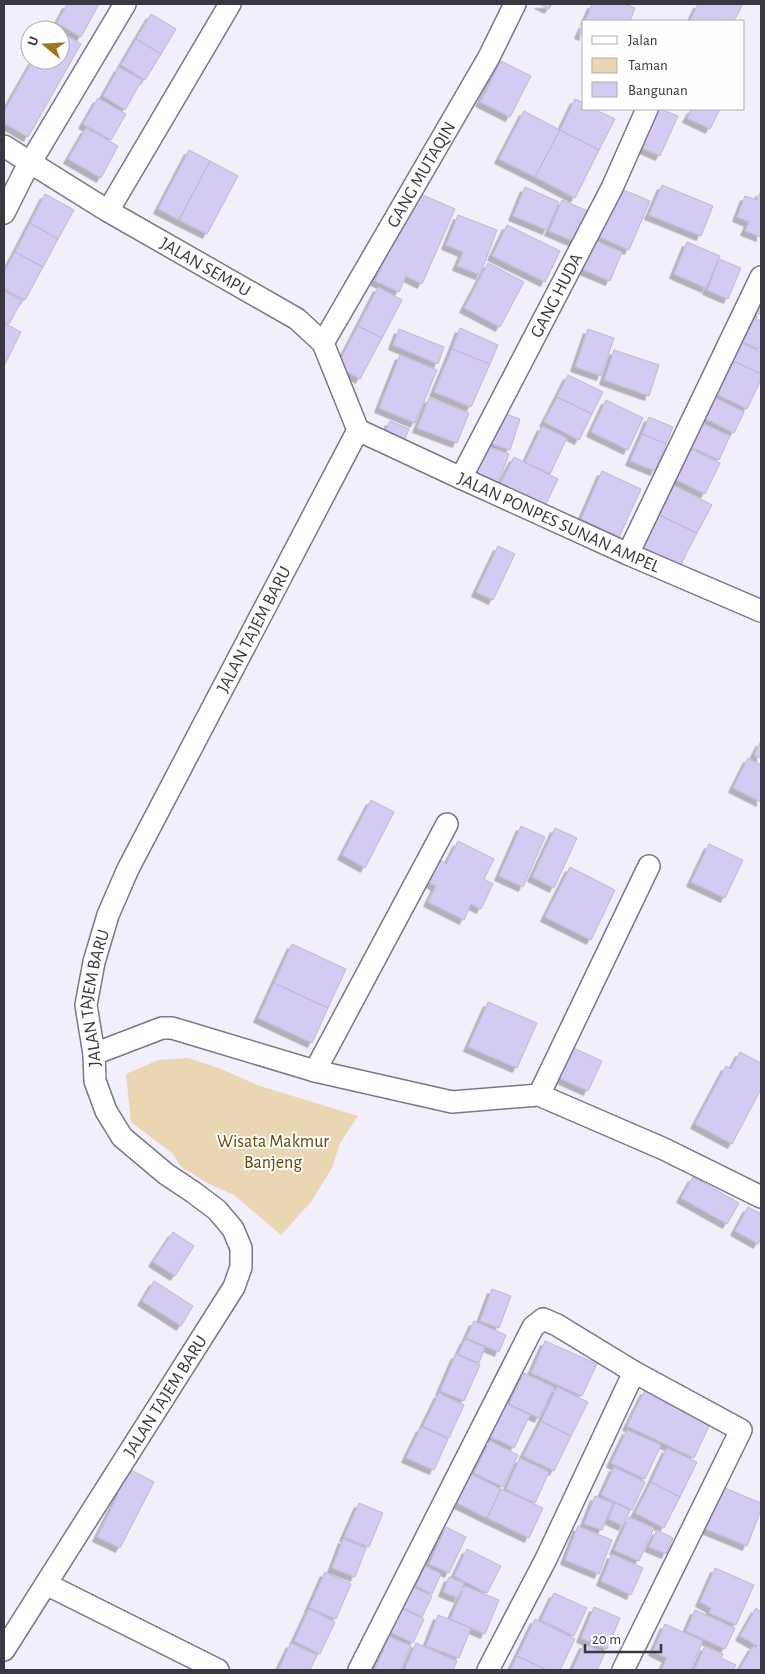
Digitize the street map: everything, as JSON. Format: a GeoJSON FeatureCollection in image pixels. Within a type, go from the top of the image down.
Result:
{"type":"FeatureCollection","features":[{"type":"Feature","properties":{"kind":"street"},"geometry":{"type":"LineString","coordinates":[[4,213],[23,175],[125,4]]}},
{"type":"Feature","properties":{"kind":"street"},"geometry":{"type":"LineString","coordinates":[[108,211],[230,4]]}},
{"type":"Feature","properties":{"kind":"street","name":"GANG MUTAQIN"},"geometry":{"type":"LineString","coordinates":[[323,343],[490,56],[515,4]]}},
{"type":"Feature","properties":{"kind":"street","name":"GANG HUDA"},"geometry":{"type":"LineString","coordinates":[[461,478],[612,188],[647,110]]}},
{"type":"Feature","properties":{"kind":"street","name":"JALAN SEMPU"},"geometry":{"type":"LineString","coordinates":[[4,146],[108,211],[297,319],[323,343],[358,430]]}},
{"type":"Feature","properties":{"kind":"street"},"geometry":{"type":"LineString","coordinates":[[628,554],[761,277]]}},
{"type":"Feature","properties":{"kind":"street","name":"JALAN PONPES SUNAN AMPEL"},"geometry":{"type":"LineString","coordinates":[[358,430],[628,554],[760,605]]}},
{"type":"Feature","properties":{"kind":"street","name":"JALAN TAJEM BARU"},"geometry":{"type":"LineString","coordinates":[[4,1650],[234,1286],[241,1267],[241,1248],[233,1229],[217,1210],[166,1174],[122,1137],[106,1111],[95,1081],[94,1054],[86,1005],[94,962],[108,914],[128,869],[358,430]]}},
{"type":"Feature","properties":{"kind":"street"},"geometry":{"type":"LineString","coordinates":[[315,1071],[447,824]]}},
{"type":"Feature","properties":{"kind":"street"},"geometry":{"type":"LineString","coordinates":[[539,1094],[649,866]]}},
{"type":"Feature","properties":{"kind":"street"},"geometry":{"type":"LineString","coordinates":[[94,1054],[162,1028],[172,1028],[315,1071],[452,1102],[539,1094],[664,1149],[761,1197]]}},
{"type":"Feature","properties":{"kind":"street"},"geometry":{"type":"LineString","coordinates":[[359,1670],[533,1327],[543,1319],[557,1325],[634,1372],[741,1430],[623,1670]]}},
{"type":"Feature","properties":{"kind":"street"},"geometry":{"type":"LineString","coordinates":[[488,1670],[546,1559],[634,1372]]}},
{"type":"Feature","properties":{"kind":"street"},"geometry":{"type":"LineString","coordinates":[[46,1584],[218,1670]]}},
{"type":"Feature","properties":{"kind":"green space","name":"Wisata Makmur Banjeng"},"geometry":{"type":"Polygon","coordinates":[[[188,1058],[219,1068],[257,1085],[358,1116],[340,1143],[332,1168],[311,1202],[281,1235],[234,1195],[209,1184],[180,1166],[173,1154],[131,1122],[126,1074],[158,1060],[188,1058]]]}},
{"type":"Feature","properties":{"kind":"building"},"geometry":{"type":"Polygon","coordinates":[[[67,4],[99,4],[81,37],[70,31],[70,20],[59,20],[67,4]]]}},
{"type":"Feature","properties":{"kind":"building"},"geometry":{"type":"Polygon","coordinates":[[[539,4],[552,4],[549,9],[539,4]]]}},
{"type":"Feature","properties":{"kind":"building"},"geometry":{"type":"Polygon","coordinates":[[[592,4],[625,4],[635,8],[630,20],[585,20],[592,4]]]}},
{"type":"Feature","properties":{"kind":"building"},"geometry":{"type":"Polygon","coordinates":[[[698,4],[743,4],[735,20],[690,20],[698,4]]]}},
{"type":"Feature","properties":{"kind":"building"},"geometry":{"type":"Polygon","coordinates":[[[151,14],[176,29],[161,54],[136,39],[151,14]]]}},
{"type":"Feature","properties":{"kind":"building"},"geometry":{"type":"Polygon","coordinates":[[[70,37],[81,44],[70,63],[70,37]]]}},
{"type":"Feature","properties":{"kind":"building"},"geometry":{"type":"Polygon","coordinates":[[[136,39],[161,54],[145,80],[121,65],[136,39]]]}},
{"type":"Feature","properties":{"kind":"building"},"geometry":{"type":"Polygon","coordinates":[[[501,61],[531,76],[510,117],[480,102],[501,61]]]}},
{"type":"Feature","properties":{"kind":"building"},"geometry":{"type":"Polygon","coordinates":[[[119,67],[142,80],[125,110],[103,96],[119,67]]]}},
{"type":"Feature","properties":{"kind":"building"},"geometry":{"type":"Polygon","coordinates":[[[27,70],[66,70],[28,137],[4,123],[4,111],[27,70]]]}},
{"type":"Feature","properties":{"kind":"building"},"geometry":{"type":"Polygon","coordinates":[[[98,98],[126,114],[111,140],[83,124],[98,98]]]}},
{"type":"Feature","properties":{"kind":"building"},"geometry":{"type":"Polygon","coordinates":[[[575,99],[582,102],[582,110],[596,110],[615,119],[599,150],[560,130],[575,99]]]}},
{"type":"Feature","properties":{"kind":"building"},"geometry":{"type":"Polygon","coordinates":[[[653,110],[663,110],[678,116],[660,156],[637,146],[653,110]]]}},
{"type":"Feature","properties":{"kind":"building"},"geometry":{"type":"Polygon","coordinates":[[[691,110],[720,110],[710,129],[687,118],[691,110]]]}},
{"type":"Feature","properties":{"kind":"building"},"geometry":{"type":"Polygon","coordinates":[[[524,111],[560,130],[535,177],[499,159],[524,111]]]}},
{"type":"Feature","properties":{"kind":"building"},"geometry":{"type":"Polygon","coordinates":[[[86,128],[118,146],[101,178],[68,159],[86,128]]]}},
{"type":"Feature","properties":{"kind":"building"},"geometry":{"type":"Polygon","coordinates":[[[560,130],[599,150],[575,198],[535,177],[560,130]]]}},
{"type":"Feature","properties":{"kind":"building"},"geometry":{"type":"Polygon","coordinates":[[[189,150],[210,161],[179,220],[158,209],[189,150]]]}},
{"type":"Feature","properties":{"kind":"building"},"geometry":{"type":"Polygon","coordinates":[[[210,161],[238,176],[207,234],[179,220],[210,161]]]}},
{"type":"Feature","properties":{"kind":"building"},"geometry":{"type":"Polygon","coordinates":[[[662,185],[713,206],[701,236],[649,215],[662,185]]]}},
{"type":"Feature","properties":{"kind":"building"},"geometry":{"type":"Polygon","coordinates":[[[525,187],[559,202],[547,230],[513,216],[525,187]]]}},
{"type":"Feature","properties":{"kind":"building"},"geometry":{"type":"Polygon","coordinates":[[[619,188],[650,201],[629,250],[599,237],[619,188]]]}},
{"type":"Feature","properties":{"kind":"building"},"geometry":{"type":"Polygon","coordinates":[[[761,191],[761,237],[745,231],[749,222],[737,217],[745,196],[757,200],[761,191]]]}},
{"type":"Feature","properties":{"kind":"building"},"geometry":{"type":"Polygon","coordinates":[[[416,192],[455,209],[422,284],[406,276],[399,292],[375,281],[416,192]]]}},
{"type":"Feature","properties":{"kind":"building"},"geometry":{"type":"Polygon","coordinates":[[[45,194],[74,210],[58,239],[30,223],[45,194]]]}},
{"type":"Feature","properties":{"kind":"building"},"geometry":{"type":"Polygon","coordinates":[[[562,200],[590,212],[577,243],[549,231],[562,200]]]}},
{"type":"Feature","properties":{"kind":"building"},"geometry":{"type":"Polygon","coordinates":[[[458,215],[497,230],[480,275],[457,266],[463,252],[446,245],[458,215]]]}},
{"type":"Feature","properties":{"kind":"building"},"geometry":{"type":"Polygon","coordinates":[[[30,223],[58,239],[43,267],[15,252],[30,223]]]}},
{"type":"Feature","properties":{"kind":"building"},"geometry":{"type":"Polygon","coordinates":[[[507,225],[560,251],[545,282],[492,256],[507,225]]]}},
{"type":"Feature","properties":{"kind":"building"},"geometry":{"type":"Polygon","coordinates":[[[592,239],[622,252],[610,281],[579,268],[592,239]]]}},
{"type":"Feature","properties":{"kind":"building"},"geometry":{"type":"Polygon","coordinates":[[[687,242],[720,256],[706,288],[674,274],[687,242]]]}},
{"type":"Feature","properties":{"kind":"building"},"geometry":{"type":"Polygon","coordinates":[[[15,252],[43,267],[25,300],[4,289],[4,272],[15,252]]]}},
{"type":"Feature","properties":{"kind":"building"},"geometry":{"type":"Polygon","coordinates":[[[719,259],[741,268],[728,299],[707,290],[719,259]]]}},
{"type":"Feature","properties":{"kind":"building"},"geometry":{"type":"Polygon","coordinates":[[[488,263],[524,282],[500,327],[464,308],[488,263]]]}},
{"type":"Feature","properties":{"kind":"building"},"geometry":{"type":"Polygon","coordinates":[[[378,287],[402,300],[382,338],[358,326],[378,287]]]}},
{"type":"Feature","properties":{"kind":"building"},"geometry":{"type":"Polygon","coordinates":[[[4,291],[22,300],[9,324],[4,321],[4,291]]]}},
{"type":"Feature","properties":{"kind":"building"},"geometry":{"type":"Polygon","coordinates":[[[761,297],[761,315],[754,312],[761,297]]]}},
{"type":"Feature","properties":{"kind":"building"},"geometry":{"type":"Polygon","coordinates":[[[755,318],[761,321],[761,350],[743,342],[755,318]]]}},
{"type":"Feature","properties":{"kind":"building"},"geometry":{"type":"Polygon","coordinates":[[[4,323],[21,332],[4,366],[4,323]]]}},
{"type":"Feature","properties":{"kind":"building"},"geometry":{"type":"Polygon","coordinates":[[[358,326],[382,338],[360,379],[337,366],[358,326]]]}},
{"type":"Feature","properties":{"kind":"building"},"geometry":{"type":"Polygon","coordinates":[[[460,328],[498,345],[490,364],[452,349],[460,328]]]}},
{"type":"Feature","properties":{"kind":"building"},"geometry":{"type":"Polygon","coordinates":[[[399,329],[444,347],[438,364],[393,345],[399,329]]]}},
{"type":"Feature","properties":{"kind":"building"},"geometry":{"type":"Polygon","coordinates":[[[588,329],[614,338],[601,376],[575,367],[588,329]]]}},
{"type":"Feature","properties":{"kind":"building"},"geometry":{"type":"Polygon","coordinates":[[[738,341],[761,352],[761,374],[729,359],[738,341]]]}},
{"type":"Feature","properties":{"kind":"building"},"geometry":{"type":"Polygon","coordinates":[[[452,349],[490,364],[471,407],[434,392],[452,349]]]}},
{"type":"Feature","properties":{"kind":"building"},"geometry":{"type":"Polygon","coordinates":[[[614,350],[659,365],[649,396],[604,380],[614,350]]]}},
{"type":"Feature","properties":{"kind":"building"},"geometry":{"type":"Polygon","coordinates":[[[400,355],[437,370],[415,423],[379,408],[400,355]]]}},
{"type":"Feature","properties":{"kind":"building"},"geometry":{"type":"Polygon","coordinates":[[[729,359],[761,374],[761,380],[747,409],[712,392],[729,359]]]}},
{"type":"Feature","properties":{"kind":"building"},"geometry":{"type":"Polygon","coordinates":[[[568,375],[603,392],[592,414],[557,397],[568,375]]]}},
{"type":"Feature","properties":{"kind":"building"},"geometry":{"type":"Polygon","coordinates":[[[710,395],[744,412],[734,433],[700,416],[710,395]]]}},
{"type":"Feature","properties":{"kind":"building"},"geometry":{"type":"Polygon","coordinates":[[[557,397],[592,414],[579,440],[544,422],[557,397]]]}},
{"type":"Feature","properties":{"kind":"building"},"geometry":{"type":"Polygon","coordinates":[[[429,398],[469,413],[457,443],[417,428],[429,398]]]}},
{"type":"Feature","properties":{"kind":"building"},"geometry":{"type":"Polygon","coordinates":[[[606,400],[643,418],[628,450],[591,432],[606,400]]]}},
{"type":"Feature","properties":{"kind":"building"},"geometry":{"type":"Polygon","coordinates":[[[497,411],[520,419],[510,450],[486,442],[497,411]]]}},
{"type":"Feature","properties":{"kind":"building"},"geometry":{"type":"Polygon","coordinates":[[[649,417],[673,427],[666,444],[642,434],[649,417]]]}},
{"type":"Feature","properties":{"kind":"building"},"geometry":{"type":"Polygon","coordinates":[[[390,421],[409,429],[402,446],[383,437],[390,421]]]}},
{"type":"Feature","properties":{"kind":"building"},"geometry":{"type":"Polygon","coordinates":[[[702,423],[730,436],[719,460],[691,447],[702,423]]]}},
{"type":"Feature","properties":{"kind":"building"},"geometry":{"type":"Polygon","coordinates":[[[542,426],[567,438],[550,474],[525,462],[542,426]]]}},
{"type":"Feature","properties":{"kind":"building"},"geometry":{"type":"Polygon","coordinates":[[[642,434],[666,444],[655,471],[630,461],[642,434]]]}},
{"type":"Feature","properties":{"kind":"building"},"geometry":{"type":"Polygon","coordinates":[[[483,445],[509,454],[497,486],[471,476],[483,445]]]}},
{"type":"Feature","properties":{"kind":"building"},"geometry":{"type":"Polygon","coordinates":[[[687,447],[720,463],[705,494],[673,478],[687,447]]]}},
{"type":"Feature","properties":{"kind":"building"},"geometry":{"type":"Polygon","coordinates":[[[514,457],[558,479],[544,508],[499,486],[514,457]]]}},
{"type":"Feature","properties":{"kind":"building"},"geometry":{"type":"Polygon","coordinates":[[[602,471],[641,489],[619,537],[581,519],[602,471]]]}},
{"type":"Feature","properties":{"kind":"building"},"geometry":{"type":"Polygon","coordinates":[[[674,485],[712,505],[697,533],[659,515],[674,485]]]}},
{"type":"Feature","properties":{"kind":"building"},"geometry":{"type":"Polygon","coordinates":[[[659,515],[697,533],[678,570],[640,551],[659,515]]]}},
{"type":"Feature","properties":{"kind":"building"},"geometry":{"type":"Polygon","coordinates":[[[498,546],[515,554],[493,600],[476,592],[498,546]]]}},
{"type":"Feature","properties":{"kind":"building"},"geometry":{"type":"Polygon","coordinates":[[[761,741],[761,758],[754,755],[761,741]]]}},
{"type":"Feature","properties":{"kind":"building"},"geometry":{"type":"Polygon","coordinates":[[[748,758],[761,765],[761,802],[733,788],[748,758]]]}},
{"type":"Feature","properties":{"kind":"building"},"geometry":{"type":"Polygon","coordinates":[[[371,800],[394,812],[365,868],[342,855],[371,800]]]}},
{"type":"Feature","properties":{"kind":"building"},"geometry":{"type":"Polygon","coordinates":[[[521,826],[545,837],[523,887],[499,876],[521,826]]]}},
{"type":"Feature","properties":{"kind":"building"},"geometry":{"type":"Polygon","coordinates":[[[555,828],[577,838],[554,888],[532,877],[555,828]]]}},
{"type":"Feature","properties":{"kind":"building"},"geometry":{"type":"Polygon","coordinates":[[[458,841],[494,859],[484,879],[493,884],[481,909],[471,904],[464,920],[428,902],[436,886],[426,881],[437,859],[446,864],[458,841]]]}},
{"type":"Feature","properties":{"kind":"building"},"geometry":{"type":"Polygon","coordinates":[[[709,844],[743,860],[725,898],[691,882],[709,844]]]}},
{"type":"Feature","properties":{"kind":"building"},"geometry":{"type":"Polygon","coordinates":[[[570,867],[615,890],[591,940],[545,917],[570,867]]]}},
{"type":"Feature","properties":{"kind":"building"},"geometry":{"type":"Polygon","coordinates":[[[292,944],[346,969],[328,1008],[274,983],[292,944]]]}},
{"type":"Feature","properties":{"kind":"building"},"geometry":{"type":"Polygon","coordinates":[[[274,983],[328,1008],[312,1043],[258,1018],[274,983]]]}},
{"type":"Feature","properties":{"kind":"building"},"geometry":{"type":"Polygon","coordinates":[[[488,1002],[537,1023],[517,1068],[468,1047],[488,1002]]]}},
{"type":"Feature","properties":{"kind":"building"},"geometry":{"type":"Polygon","coordinates":[[[569,1046],[602,1061],[588,1091],[555,1076],[569,1046]]]}},
{"type":"Feature","properties":{"kind":"building"},"geometry":{"type":"Polygon","coordinates":[[[740,1052],[761,1063],[761,1089],[732,1144],[695,1124],[726,1066],[731,1069],[740,1052]]]}},
{"type":"Feature","properties":{"kind":"building"},"geometry":{"type":"Polygon","coordinates":[[[693,1177],[739,1203],[727,1224],[681,1198],[693,1177]]]}},
{"type":"Feature","properties":{"kind":"building"},"geometry":{"type":"Polygon","coordinates":[[[748,1207],[761,1214],[761,1238],[758,1244],[735,1231],[748,1207]]]}},
{"type":"Feature","properties":{"kind":"building"},"geometry":{"type":"Polygon","coordinates":[[[173,1232],[194,1246],[175,1276],[153,1262],[173,1232]]]}},
{"type":"Feature","properties":{"kind":"building"},"geometry":{"type":"Polygon","coordinates":[[[154,1281],[193,1306],[181,1326],[142,1301],[154,1281]]]}},
{"type":"Feature","properties":{"kind":"building"},"geometry":{"type":"Polygon","coordinates":[[[492,1289],[511,1296],[499,1328],[480,1321],[492,1289]]]}},
{"type":"Feature","properties":{"kind":"building"},"geometry":{"type":"Polygon","coordinates":[[[474,1321],[506,1335],[499,1352],[466,1338],[474,1321]]]}},
{"type":"Feature","properties":{"kind":"building"},"geometry":{"type":"Polygon","coordinates":[[[465,1339],[485,1347],[479,1363],[458,1354],[465,1339]]]}},
{"type":"Feature","properties":{"kind":"building"},"geometry":{"type":"Polygon","coordinates":[[[545,1341],[597,1364],[582,1396],[531,1373],[545,1341]]]}},
{"type":"Feature","properties":{"kind":"building"},"geometry":{"type":"Polygon","coordinates":[[[456,1354],[480,1365],[464,1401],[440,1391],[456,1354]]]}},
{"type":"Feature","properties":{"kind":"building"},"geometry":{"type":"Polygon","coordinates":[[[524,1373],[554,1387],[539,1418],[509,1404],[524,1373]]]}},
{"type":"Feature","properties":{"kind":"building"},"geometry":{"type":"Polygon","coordinates":[[[557,1387],[588,1402],[571,1436],[541,1421],[557,1387]]]}},
{"type":"Feature","properties":{"kind":"building"},"geometry":{"type":"Polygon","coordinates":[[[645,1390],[711,1422],[694,1458],[627,1426],[645,1390]]]}},
{"type":"Feature","properties":{"kind":"building"},"geometry":{"type":"Polygon","coordinates":[[[439,1393],[464,1405],[449,1438],[423,1426],[439,1393]]]}},
{"type":"Feature","properties":{"kind":"building"},"geometry":{"type":"Polygon","coordinates":[[[500,1401],[530,1415],[514,1448],[485,1434],[500,1401]]]}},
{"type":"Feature","properties":{"kind":"building"},"geometry":{"type":"Polygon","coordinates":[[[541,1421],[571,1436],[554,1471],[523,1456],[541,1421]]]}},
{"type":"Feature","properties":{"kind":"building"},"geometry":{"type":"Polygon","coordinates":[[[421,1427],[448,1439],[434,1470],[406,1458],[421,1427]]]}},
{"type":"Feature","properties":{"kind":"building"},"geometry":{"type":"Polygon","coordinates":[[[627,1430],[661,1445],[645,1479],[611,1463],[627,1430]]]}},
{"type":"Feature","properties":{"kind":"building"},"geometry":{"type":"Polygon","coordinates":[[[490,1441],[518,1455],[503,1487],[474,1473],[490,1441]]]}},
{"type":"Feature","properties":{"kind":"building"},"geometry":{"type":"Polygon","coordinates":[[[667,1448],[697,1462],[680,1497],[651,1482],[667,1448]]]}},
{"type":"Feature","properties":{"kind":"building"},"geometry":{"type":"Polygon","coordinates":[[[520,1458],[549,1472],[535,1503],[506,1489],[520,1458]]]}},
{"type":"Feature","properties":{"kind":"building"},"geometry":{"type":"Polygon","coordinates":[[[125,1467],[154,1482],[120,1548],[97,1537],[118,1495],[112,1492],[125,1467]]]}},
{"type":"Feature","properties":{"kind":"building"},"geometry":{"type":"Polygon","coordinates":[[[614,1467],[645,1482],[632,1510],[601,1495],[614,1467]]]}},
{"type":"Feature","properties":{"kind":"building"},"geometry":{"type":"Polygon","coordinates":[[[469,1473],[501,1489],[487,1518],[455,1502],[469,1473]]]}},
{"type":"Feature","properties":{"kind":"building"},"geometry":{"type":"Polygon","coordinates":[[[651,1482],[680,1497],[664,1528],[635,1513],[651,1482]]]}},
{"type":"Feature","properties":{"kind":"building"},"geometry":{"type":"Polygon","coordinates":[[[720,1486],[761,1503],[761,1510],[747,1546],[703,1528],[720,1486]]]}},
{"type":"Feature","properties":{"kind":"building"},"geometry":{"type":"Polygon","coordinates":[[[501,1489],[543,1508],[529,1538],[487,1518],[501,1489]]]}},
{"type":"Feature","properties":{"kind":"building"},"geometry":{"type":"Polygon","coordinates":[[[595,1496],[613,1503],[602,1530],[584,1524],[595,1496]]]}},
{"type":"Feature","properties":{"kind":"building"},"geometry":{"type":"Polygon","coordinates":[[[359,1503],[383,1513],[369,1547],[344,1537],[359,1503]]]}},
{"type":"Feature","properties":{"kind":"building"},"geometry":{"type":"Polygon","coordinates":[[[615,1503],[630,1510],[623,1526],[608,1519],[615,1503]]]}},
{"type":"Feature","properties":{"kind":"building"},"geometry":{"type":"Polygon","coordinates":[[[629,1517],[654,1528],[639,1561],[614,1550],[629,1517]]]}},
{"type":"Feature","properties":{"kind":"building"},"geometry":{"type":"Polygon","coordinates":[[[578,1526],[612,1540],[599,1574],[565,1560],[578,1526]]]}},
{"type":"Feature","properties":{"kind":"building"},"geometry":{"type":"Polygon","coordinates":[[[446,1527],[466,1537],[449,1573],[429,1564],[446,1527]]]}},
{"type":"Feature","properties":{"kind":"building"},"geometry":{"type":"Polygon","coordinates":[[[657,1530],[673,1538],[666,1554],[649,1547],[657,1530]]]}},
{"type":"Feature","properties":{"kind":"building"},"geometry":{"type":"Polygon","coordinates":[[[343,1539],[366,1548],[355,1577],[332,1568],[343,1539]]]}},
{"type":"Feature","properties":{"kind":"building"},"geometry":{"type":"Polygon","coordinates":[[[467,1549],[501,1566],[487,1593],[454,1576],[467,1549]]]}},
{"type":"Feature","properties":{"kind":"building"},"geometry":{"type":"Polygon","coordinates":[[[612,1554],[643,1568],[631,1595],[601,1581],[612,1554]]]}},
{"type":"Feature","properties":{"kind":"building"},"geometry":{"type":"Polygon","coordinates":[[[425,1566],[441,1574],[432,1594],[416,1586],[425,1566]]]}},
{"type":"Feature","properties":{"kind":"building"},"geometry":{"type":"Polygon","coordinates":[[[715,1568],[754,1585],[736,1625],[709,1613],[711,1608],[700,1602],[715,1568]]]}},
{"type":"Feature","properties":{"kind":"building"},"geometry":{"type":"Polygon","coordinates":[[[325,1572],[351,1584],[336,1619],[309,1608],[325,1572]]]}},
{"type":"Feature","properties":{"kind":"building"},"geometry":{"type":"Polygon","coordinates":[[[449,1577],[464,1583],[458,1598],[443,1592],[449,1577]]]}},
{"type":"Feature","properties":{"kind":"building"},"geometry":{"type":"Polygon","coordinates":[[[406,1584],[432,1596],[422,1617],[396,1604],[406,1584]]]}},
{"type":"Feature","properties":{"kind":"building"},"geometry":{"type":"Polygon","coordinates":[[[465,1586],[499,1600],[485,1634],[450,1619],[465,1586]]]}},
{"type":"Feature","properties":{"kind":"building"},"geometry":{"type":"Polygon","coordinates":[[[554,1593],[587,1608],[574,1636],[541,1620],[554,1593]]]}},
{"type":"Feature","properties":{"kind":"building"},"geometry":{"type":"Polygon","coordinates":[[[594,1607],[620,1618],[607,1649],[581,1638],[594,1607]]]}},
{"type":"Feature","properties":{"kind":"building"},"geometry":{"type":"Polygon","coordinates":[[[401,1608],[424,1619],[413,1643],[390,1632],[401,1608]]]}},
{"type":"Feature","properties":{"kind":"building"},"geometry":{"type":"Polygon","coordinates":[[[756,1608],[761,1612],[761,1648],[740,1636],[756,1608]]]}},
{"type":"Feature","properties":{"kind":"building"},"geometry":{"type":"Polygon","coordinates":[[[309,1609],[335,1622],[320,1654],[294,1641],[309,1609]]]}},
{"type":"Feature","properties":{"kind":"building"},"geometry":{"type":"Polygon","coordinates":[[[695,1610],[735,1628],[725,1649],[686,1631],[695,1610]]]}},
{"type":"Feature","properties":{"kind":"building"},"geometry":{"type":"Polygon","coordinates":[[[438,1615],[471,1628],[459,1658],[426,1646],[438,1615]]]}},
{"type":"Feature","properties":{"kind":"building"},"geometry":{"type":"Polygon","coordinates":[[[535,1619],[575,1639],[560,1670],[547,1670],[517,1656],[535,1619]]]}},
{"type":"Feature","properties":{"kind":"building"},"geometry":{"type":"Polygon","coordinates":[[[665,1624],[703,1641],[690,1670],[661,1670],[667,1658],[653,1651],[665,1624]]]}},
{"type":"Feature","properties":{"kind":"building"},"geometry":{"type":"Polygon","coordinates":[[[389,1636],[411,1646],[400,1670],[375,1669],[389,1636]]]}},
{"type":"Feature","properties":{"kind":"building"},"geometry":{"type":"Polygon","coordinates":[[[291,1643],[317,1655],[310,1670],[278,1670],[291,1643]]]}},
{"type":"Feature","properties":{"kind":"building"},"geometry":{"type":"Polygon","coordinates":[[[416,1643],[457,1661],[453,1670],[404,1670],[416,1643]]]}},
{"type":"Feature","properties":{"kind":"building"},"geometry":{"type":"Polygon","coordinates":[[[584,1644],[605,1653],[597,1670],[572,1670],[584,1644]]]}},
{"type":"Feature","properties":{"kind":"building"},"geometry":{"type":"Polygon","coordinates":[[[705,1646],[723,1654],[721,1658],[736,1665],[733,1670],[694,1670],[705,1646]]]}},
{"type":"Feature","properties":{"kind":"building"},"geometry":{"type":"Polygon","coordinates":[[[753,1646],[761,1650],[761,1670],[739,1670],[753,1646]]]}},
{"type":"Feature","properties":{"kind":"building"},"geometry":{"type":"Polygon","coordinates":[[[517,1656],[547,1670],[510,1670],[517,1656]]]}}]}
